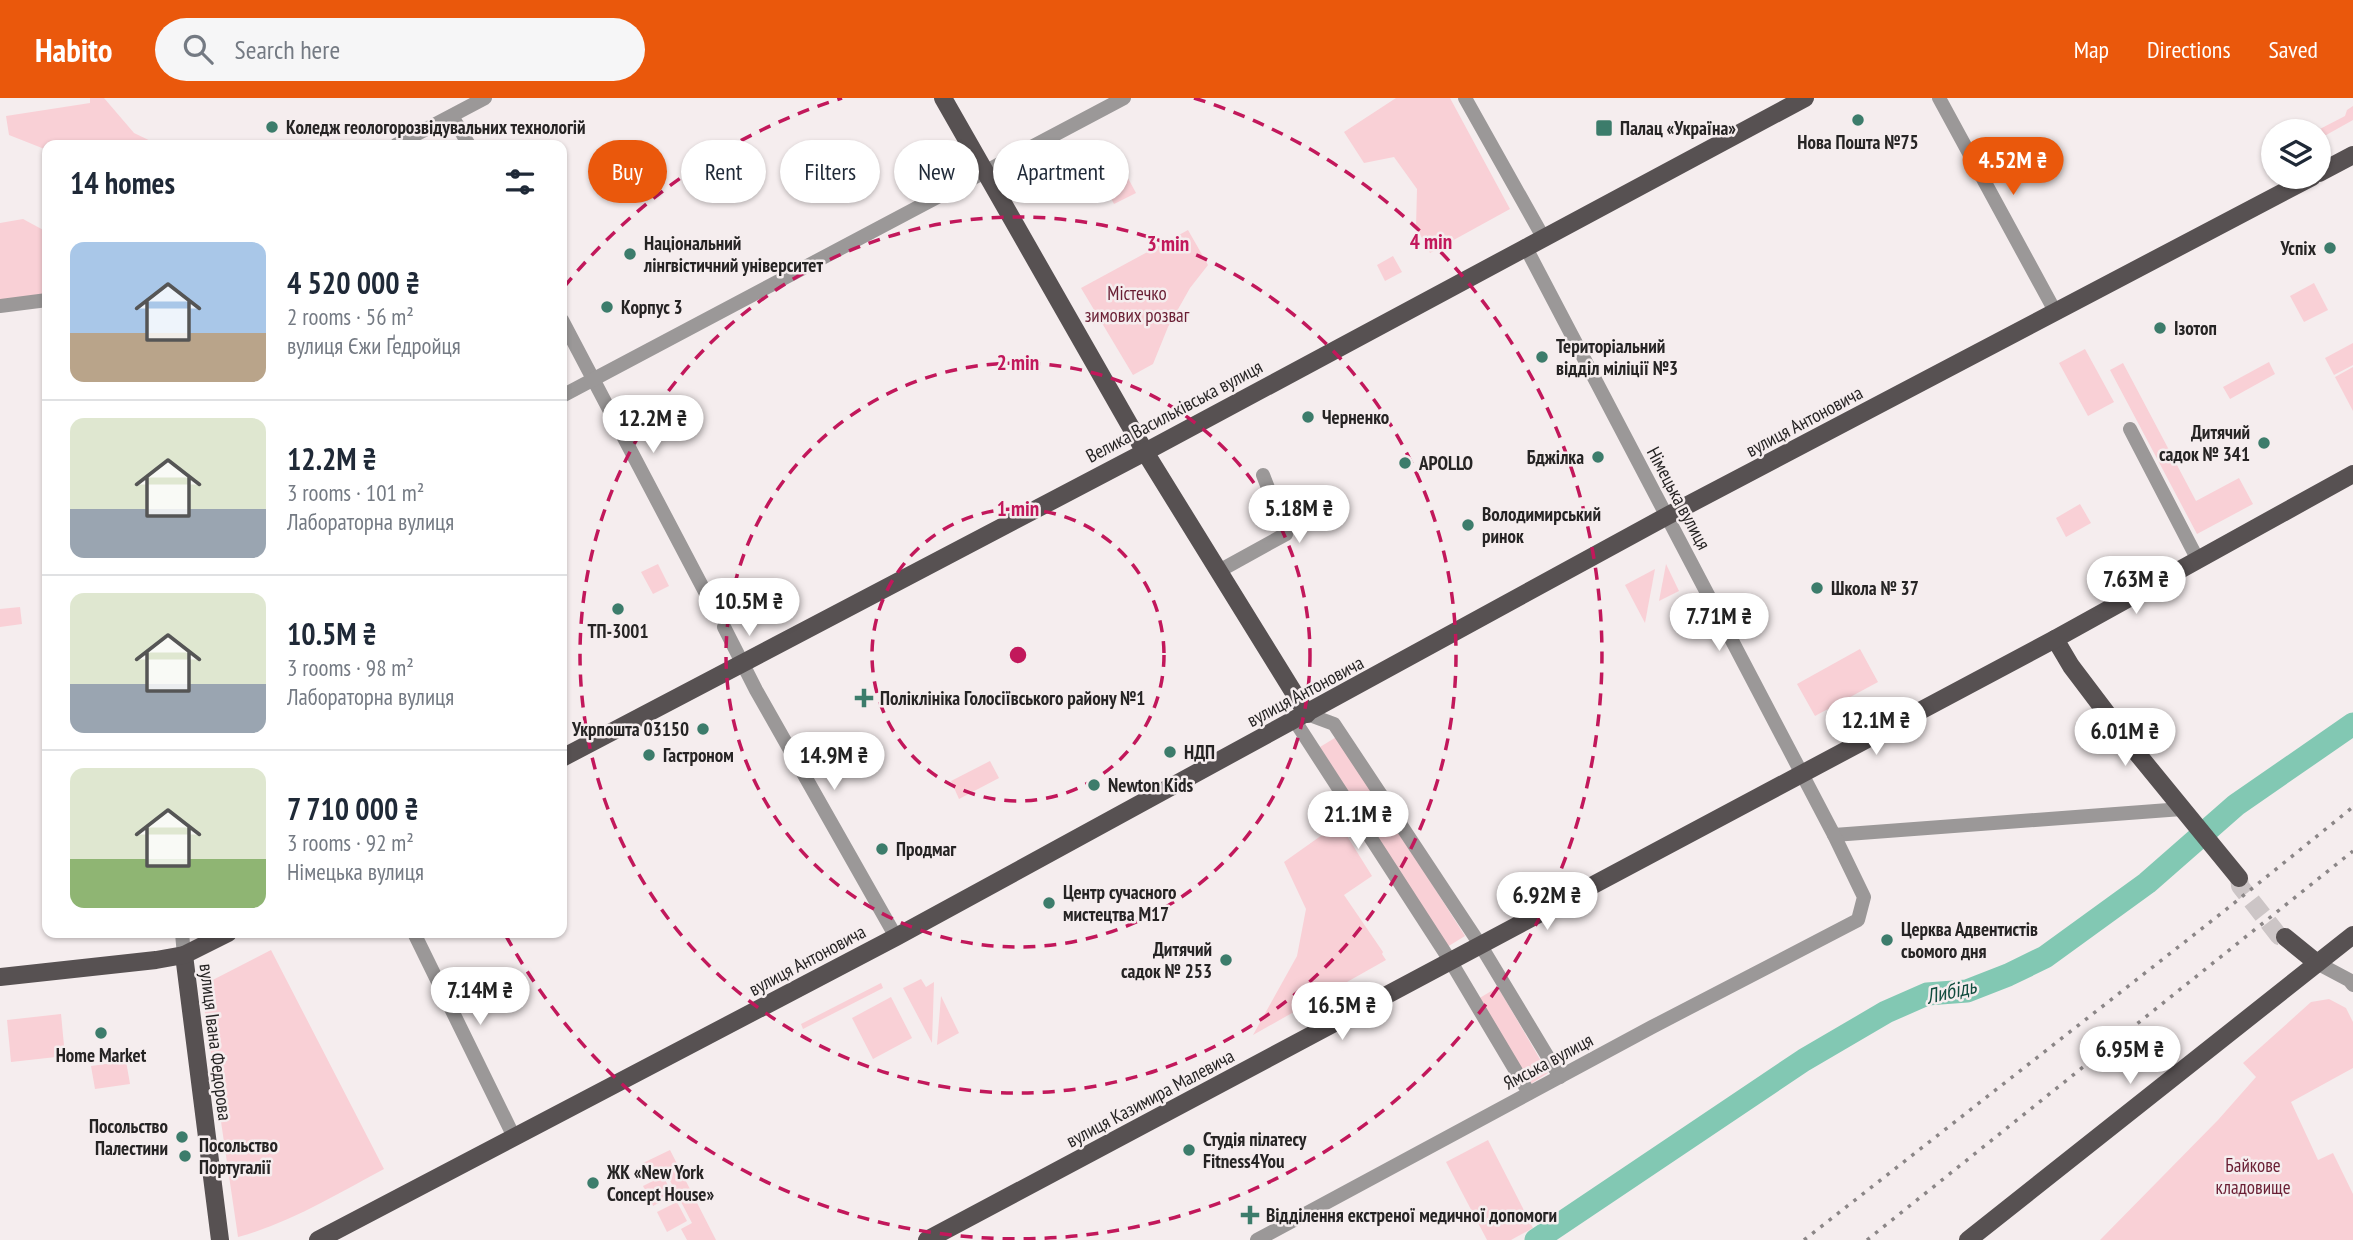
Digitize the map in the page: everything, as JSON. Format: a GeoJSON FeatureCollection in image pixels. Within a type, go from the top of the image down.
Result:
{"type":"FeatureCollection","features":[{"type":"Feature","properties":{"kind":"main road"},"geometry":{"type":"LineString","coordinates":[[943,98],[1145,452],[1219,571],[1301,717]]}},
{"type":"Feature","properties":{"kind":"main road","name":"Велика Васильківська вулиця"},"geometry":{"type":"LineString","coordinates":[[567,755],[1145,452],[1805,98]]}},
{"type":"Feature","properties":{"kind":"main road"},"geometry":{"type":"LineString","coordinates":[[2331,167],[2353,155]]}},
{"type":"Feature","properties":{"kind":"main road","name":"вулиця Антоновича"},"geometry":{"type":"LineString","coordinates":[[317,1240],[896,937],[1667,516],[2289,189]]}},
{"type":"Feature","properties":{"kind":"main road","name":"вулиця Казимира Малевича"},"geometry":{"type":"LineString","coordinates":[[927,1240],[2055,639],[2353,474]]}},
{"type":"Feature","properties":{"kind":"main road"},"geometry":{"type":"LineString","coordinates":[[2055,639],[2071,666],[2239,878]]}},
{"type":"Feature","properties":{"kind":"main road"},"geometry":{"type":"LineString","coordinates":[[1968,1240],[2353,935]]}},
{"type":"Feature","properties":{"kind":"main road"},"geometry":{"type":"LineString","coordinates":[[2285,937],[2317,963]]}},
{"type":"Feature","properties":{"kind":"main road"},"geometry":{"type":"LineString","coordinates":[[0,978],[156,960],[184,954],[218,938]]}},
{"type":"Feature","properties":{"kind":"main road","name":"вулиця Івана Федорова"},"geometry":{"type":"LineString","coordinates":[[184,954],[220,1240]]}},
{"type":"Feature","properties":{"kind":"street"},"geometry":{"type":"LineString","coordinates":[[406,140],[485,98]]}},
{"type":"Feature","properties":{"kind":"street"},"geometry":{"type":"LineString","coordinates":[[567,393],[1124,98]]}},
{"type":"Feature","properties":{"kind":"street"},"geometry":{"type":"LineString","coordinates":[[1465,98],[1543,237]]}},
{"type":"Feature","properties":{"kind":"street"},"geometry":{"type":"LineString","coordinates":[[1939,98],[2056,313]]}},
{"type":"Feature","properties":{"kind":"street"},"geometry":{"type":"LineString","coordinates":[[452,116],[465,140]]}},
{"type":"Feature","properties":{"kind":"street","name":"Німецька вулиця"},"geometry":{"type":"LineString","coordinates":[[1525,246],[1834,835],[1864,897],[1858,920]]}},
{"type":"Feature","properties":{"kind":"street"},"geometry":{"type":"LineString","coordinates":[[0,306],[42,301]]}},
{"type":"Feature","properties":{"kind":"street"},"geometry":{"type":"LineString","coordinates":[[567,330],[713,607]]}},
{"type":"Feature","properties":{"kind":"street"},"geometry":{"type":"LineString","coordinates":[[2130,429],[2198,560]]}},
{"type":"Feature","properties":{"kind":"street"},"geometry":{"type":"LineString","coordinates":[[1219,571],[1286,534],[1263,475]]}},
{"type":"Feature","properties":{"kind":"street"},"geometry":{"type":"LineString","coordinates":[[724,627],[742,664],[896,937]]}},
{"type":"Feature","properties":{"kind":"street"},"geometry":{"type":"LineString","coordinates":[[1301,717],[1334,724],[1481,946],[1560,1077]]}},
{"type":"Feature","properties":{"kind":"street"},"geometry":{"type":"LineString","coordinates":[[1301,717],[1529,1093]]}},
{"type":"Feature","properties":{"kind":"street"},"geometry":{"type":"LineString","coordinates":[[1834,835],[2187,814]]}},
{"type":"Feature","properties":{"kind":"street","name":"Ямська вулиця"},"geometry":{"type":"LineString","coordinates":[[1257,1240],[1858,920]]}},
{"type":"Feature","properties":{"kind":"street","name":"вулиця Івана Федорова"},"geometry":{"type":"LineString","coordinates":[[182,938],[184,954]]}},
{"type":"Feature","properties":{"kind":"street"},"geometry":{"type":"LineString","coordinates":[[416,938],[514,1137]]}},
{"type":"Feature","properties":{"kind":"street"},"geometry":{"type":"LineString","coordinates":[[2317,963],[2349,980],[2353,985]]}},
{"type":"Feature","properties":{"kind":"green space"},"geometry":{"type":"Polygon","coordinates":[[[90,98],[104,98],[134,133],[149,140],[42,140],[42,148],[9,135],[6,116],[90,103],[90,98]]]}},
{"type":"Feature","properties":{"kind":"green space"},"geometry":{"type":"Polygon","coordinates":[[[1396,98],[1450,98],[1510,209],[1430,253],[1416,227],[1417,189],[1394,157],[1364,163],[1344,132],[1396,98]]]}},
{"type":"Feature","properties":{"kind":"green space"},"geometry":{"type":"Polygon","coordinates":[[[2353,106],[2353,120],[2331,132],[2331,123],[2345,116],[2347,110],[2353,106]]]}},
{"type":"Feature","properties":{"kind":"green space"},"geometry":{"type":"Polygon","coordinates":[[[1129,180],[1136,193],[1129,196],[1129,180]]]}},
{"type":"Feature","properties":{"kind":"green space"},"geometry":{"type":"Polygon","coordinates":[[[23,219],[42,229],[42,297],[0,302],[0,223],[23,219]]]}},
{"type":"Feature","properties":{"kind":"green space","name":"Містечко зимових розваг"},"geometry":{"type":"Polygon","coordinates":[[[1188,230],[1208,265],[1190,288],[1168,327],[1153,364],[1133,375],[1081,288],[1188,230]]]}},
{"type":"Feature","properties":{"kind":"green space"},"geometry":{"type":"Polygon","coordinates":[[[1393,256],[1402,272],[1385,281],[1377,265],[1393,256]]]}},
{"type":"Feature","properties":{"kind":"green space"},"geometry":{"type":"Polygon","coordinates":[[[2314,283],[2328,310],[2304,322],[2290,296],[2314,283]]]}},
{"type":"Feature","properties":{"kind":"green space"},"geometry":{"type":"Polygon","coordinates":[[[2353,343],[2353,365],[2334,375],[2325,358],[2353,343]]]}},
{"type":"Feature","properties":{"kind":"green space"},"geometry":{"type":"Polygon","coordinates":[[[2085,349],[2114,402],[2088,416],[2059,363],[2085,349]]]}},
{"type":"Feature","properties":{"kind":"green space"},"geometry":{"type":"Polygon","coordinates":[[[2269,362],[2275,374],[2230,399],[2223,387],[2269,362]]]}},
{"type":"Feature","properties":{"kind":"green space"},"geometry":{"type":"Polygon","coordinates":[[[2123,363],[2196,501],[2239,478],[2253,504],[2197,534],[2110,370],[2123,363]]]}},
{"type":"Feature","properties":{"kind":"green space"},"geometry":{"type":"Polygon","coordinates":[[[2353,367],[2353,411],[2335,377],[2353,367]]]}},
{"type":"Feature","properties":{"kind":"green space"},"geometry":{"type":"Polygon","coordinates":[[[2080,504],[2091,523],[2066,537],[2056,518],[2080,504]]]}},
{"type":"Feature","properties":{"kind":"green space"},"geometry":{"type":"Polygon","coordinates":[[[658,564],[669,586],[653,594],[641,572],[658,564]]]}},
{"type":"Feature","properties":{"kind":"green space"},"geometry":{"type":"Polygon","coordinates":[[[1666,564],[1679,591],[1659,601],[1666,564]]]}},
{"type":"Feature","properties":{"kind":"green space"},"geometry":{"type":"Polygon","coordinates":[[[1655,569],[1645,623],[1625,585],[1655,569]]]}},
{"type":"Feature","properties":{"kind":"green space"},"geometry":{"type":"Polygon","coordinates":[[[20,607],[22,624],[0,627],[0,609],[20,607]]]}},
{"type":"Feature","properties":{"kind":"green space"},"geometry":{"type":"Polygon","coordinates":[[[1860,649],[1878,682],[1815,716],[1797,684],[1860,649]]]}},
{"type":"Feature","properties":{"kind":"green space"},"geometry":{"type":"Polygon","coordinates":[[[1338,736],[1465,936],[1447,947],[1320,747],[1338,736]]]}},
{"type":"Feature","properties":{"kind":"green space"},"geometry":{"type":"Polygon","coordinates":[[[990,761],[999,778],[959,799],[951,781],[990,761]]]}},
{"type":"Feature","properties":{"kind":"green space"},"geometry":{"type":"Polygon","coordinates":[[[1339,823],[1372,876],[1344,895],[1386,960],[1253,1035],[1297,956],[1306,909],[1284,862],[1339,823]]]}},
{"type":"Feature","properties":{"kind":"green space"},"geometry":{"type":"Polygon","coordinates":[[[271,950],[384,1169],[295,1216],[238,1237],[201,986],[271,950]]]}},
{"type":"Feature","properties":{"kind":"green space"},"geometry":{"type":"Polygon","coordinates":[[[921,979],[926,987],[934,982],[932,1043],[903,988],[921,979]]]}},
{"type":"Feature","properties":{"kind":"green space"},"geometry":{"type":"Polygon","coordinates":[[[881,983],[883,988],[803,1029],[801,1024],[881,983]]]}},
{"type":"Feature","properties":{"kind":"green space"},"geometry":{"type":"Polygon","coordinates":[[[1498,987],[1548,1073],[1529,1085],[1478,999],[1498,987]]]}},
{"type":"Feature","properties":{"kind":"green space"},"geometry":{"type":"Polygon","coordinates":[[[941,996],[959,1033],[937,1045],[941,996]]]}},
{"type":"Feature","properties":{"kind":"green space"},"geometry":{"type":"Polygon","coordinates":[[[891,997],[912,1038],[873,1059],[852,1018],[891,997]]]}},
{"type":"Feature","properties":{"kind":"green space","name":"Байкове кладовище"},"geometry":{"type":"Polygon","coordinates":[[[2329,999],[2346,1008],[2353,1022],[2353,1068],[2291,1102],[2318,1160],[2333,1153],[2353,1194],[2353,1240],[2100,1240],[2218,1120],[2256,1077],[2243,1063],[2311,1002],[2329,999]]]}},
{"type":"Feature","properties":{"kind":"green space"},"geometry":{"type":"Polygon","coordinates":[[[61,1014],[65,1056],[11,1062],[7,1020],[61,1014]]]}},
{"type":"Feature","properties":{"kind":"green space"},"geometry":{"type":"Polygon","coordinates":[[[126,1061],[130,1084],[95,1089],[91,1066],[126,1061]]]}},
{"type":"Feature","properties":{"kind":"green space"},"geometry":{"type":"Polygon","coordinates":[[[1488,1140],[1533,1228],[1511,1240],[1487,1240],[1446,1162],[1488,1140]]]}},
{"type":"Feature","properties":{"kind":"green space"},"geometry":{"type":"Polygon","coordinates":[[[670,1150],[716,1240],[687,1240],[681,1229],[692,1223],[665,1171],[651,1178],[643,1163],[670,1150]]]}},
{"type":"Feature","properties":{"kind":"green space"},"geometry":{"type":"Polygon","coordinates":[[[663,1176],[673,1195],[653,1206],[643,1186],[663,1176]]]}},
{"type":"Feature","properties":{"kind":"green space"},"geometry":{"type":"Polygon","coordinates":[[[677,1202],[687,1221],[667,1232],[657,1212],[677,1202]]]}},
{"type":"Feature","properties":{"kind":"waterway","name":"Либідь"},"geometry":{"type":"LineString","coordinates":[[1536,1240],[1804,1060],[1886,1012],[1927,994],[1967,991],[2045,957],[2147,883],[2236,805],[2353,724]]}},
{"type":"Feature","properties":{"kind":"tunnel"},"geometry":{"type":"LineString","coordinates":[[2239,878],[2240,886],[2279,936],[2285,937]]}},
{"type":"Feature","properties":{"kind":"railway"},"geometry":{"type":"LineString","coordinates":[[1804,1240],[2353,807]]}},
{"type":"Feature","properties":{"kind":"railway"},"geometry":{"type":"LineString","coordinates":[[1867,1240],[2353,851]]}},
{"type":"Feature","properties":{"kind":"place","name":"Нова Пошта №75"},"geometry":{"type":"Point","coordinates":[1858,120]}},
{"type":"Feature","properties":{"kind":"place","name":"Коледж геологорозвідувальних технологій"},"geometry":{"type":"Point","coordinates":[272,127]}},
{"type":"Feature","properties":{"kind":"place","name":"Палац «Україна»"},"geometry":{"type":"Point","coordinates":[1604,128]}},
{"type":"Feature","properties":{"kind":"place","name":"Успіх"},"geometry":{"type":"Point","coordinates":[2330,248]}},
{"type":"Feature","properties":{"kind":"place","name":"Національний лінгвістичний університет"},"geometry":{"type":"Point","coordinates":[630,254]}},
{"type":"Feature","properties":{"kind":"place","name":"Корпус 3"},"geometry":{"type":"Point","coordinates":[607,307]}},
{"type":"Feature","properties":{"kind":"place","name":"Ізотоп"},"geometry":{"type":"Point","coordinates":[2160,328]}},
{"type":"Feature","properties":{"kind":"place","name":"Територіальний відділ міліції №3"},"geometry":{"type":"Point","coordinates":[1542,357]}},
{"type":"Feature","properties":{"kind":"place","name":"Черненко"},"geometry":{"type":"Point","coordinates":[1308,417]}},
{"type":"Feature","properties":{"kind":"place","name":"Дитячий садок № 341"},"geometry":{"type":"Point","coordinates":[2264,443]}},
{"type":"Feature","properties":{"kind":"place","name":"Бджілка"},"geometry":{"type":"Point","coordinates":[1598,457]}},
{"type":"Feature","properties":{"kind":"place","name":"APOLLO"},"geometry":{"type":"Point","coordinates":[1405,463]}},
{"type":"Feature","properties":{"kind":"place","name":"Володимирський ринок"},"geometry":{"type":"Point","coordinates":[1468,525]}},
{"type":"Feature","properties":{"kind":"place","name":"Школа № 37"},"geometry":{"type":"Point","coordinates":[1817,588]}},
{"type":"Feature","properties":{"kind":"place","name":"ТП-3001"},"geometry":{"type":"Point","coordinates":[618,609]}},
{"type":"Feature","properties":{"kind":"place","name":"Поліклініка Голосіївського району №1"},"geometry":{"type":"Point","coordinates":[864,698]}},
{"type":"Feature","properties":{"kind":"place","name":"Укрпошта 03150"},"geometry":{"type":"Point","coordinates":[703,729]}},
{"type":"Feature","properties":{"kind":"place","name":"НДП"},"geometry":{"type":"Point","coordinates":[1170,752]}},
{"type":"Feature","properties":{"kind":"place","name":"Гастроном"},"geometry":{"type":"Point","coordinates":[649,755]}},
{"type":"Feature","properties":{"kind":"place","name":"Newton Kids"},"geometry":{"type":"Point","coordinates":[1094,785]}},
{"type":"Feature","properties":{"kind":"place","name":"Продмаг"},"geometry":{"type":"Point","coordinates":[882,849]}},
{"type":"Feature","properties":{"kind":"place","name":"Центр сучасного мистецтва M17"},"geometry":{"type":"Point","coordinates":[1049,903]}},
{"type":"Feature","properties":{"kind":"place","name":"Церква Адвентистів сьомого дня"},"geometry":{"type":"Point","coordinates":[1887,940]}},
{"type":"Feature","properties":{"kind":"place","name":"Дитячий садок № 253"},"geometry":{"type":"Point","coordinates":[1226,960]}},
{"type":"Feature","properties":{"kind":"place","name":"Home Market"},"geometry":{"type":"Point","coordinates":[101,1033]}},
{"type":"Feature","properties":{"kind":"place","name":"Посольство Палестини"},"geometry":{"type":"Point","coordinates":[182,1137]}},
{"type":"Feature","properties":{"kind":"place","name":"Студія пілатесу Fitness4You"},"geometry":{"type":"Point","coordinates":[1189,1150]}},
{"type":"Feature","properties":{"kind":"place","name":"Посольство Португалії"},"geometry":{"type":"Point","coordinates":[185,1156]}},
{"type":"Feature","properties":{"kind":"place","name":"ЖК «New York Concept House»"},"geometry":{"type":"Point","coordinates":[593,1183]}},
{"type":"Feature","properties":{"kind":"place","name":"Відділення екстреної медичної допомоги"},"geometry":{"type":"Point","coordinates":[1250,1215]}}]}
